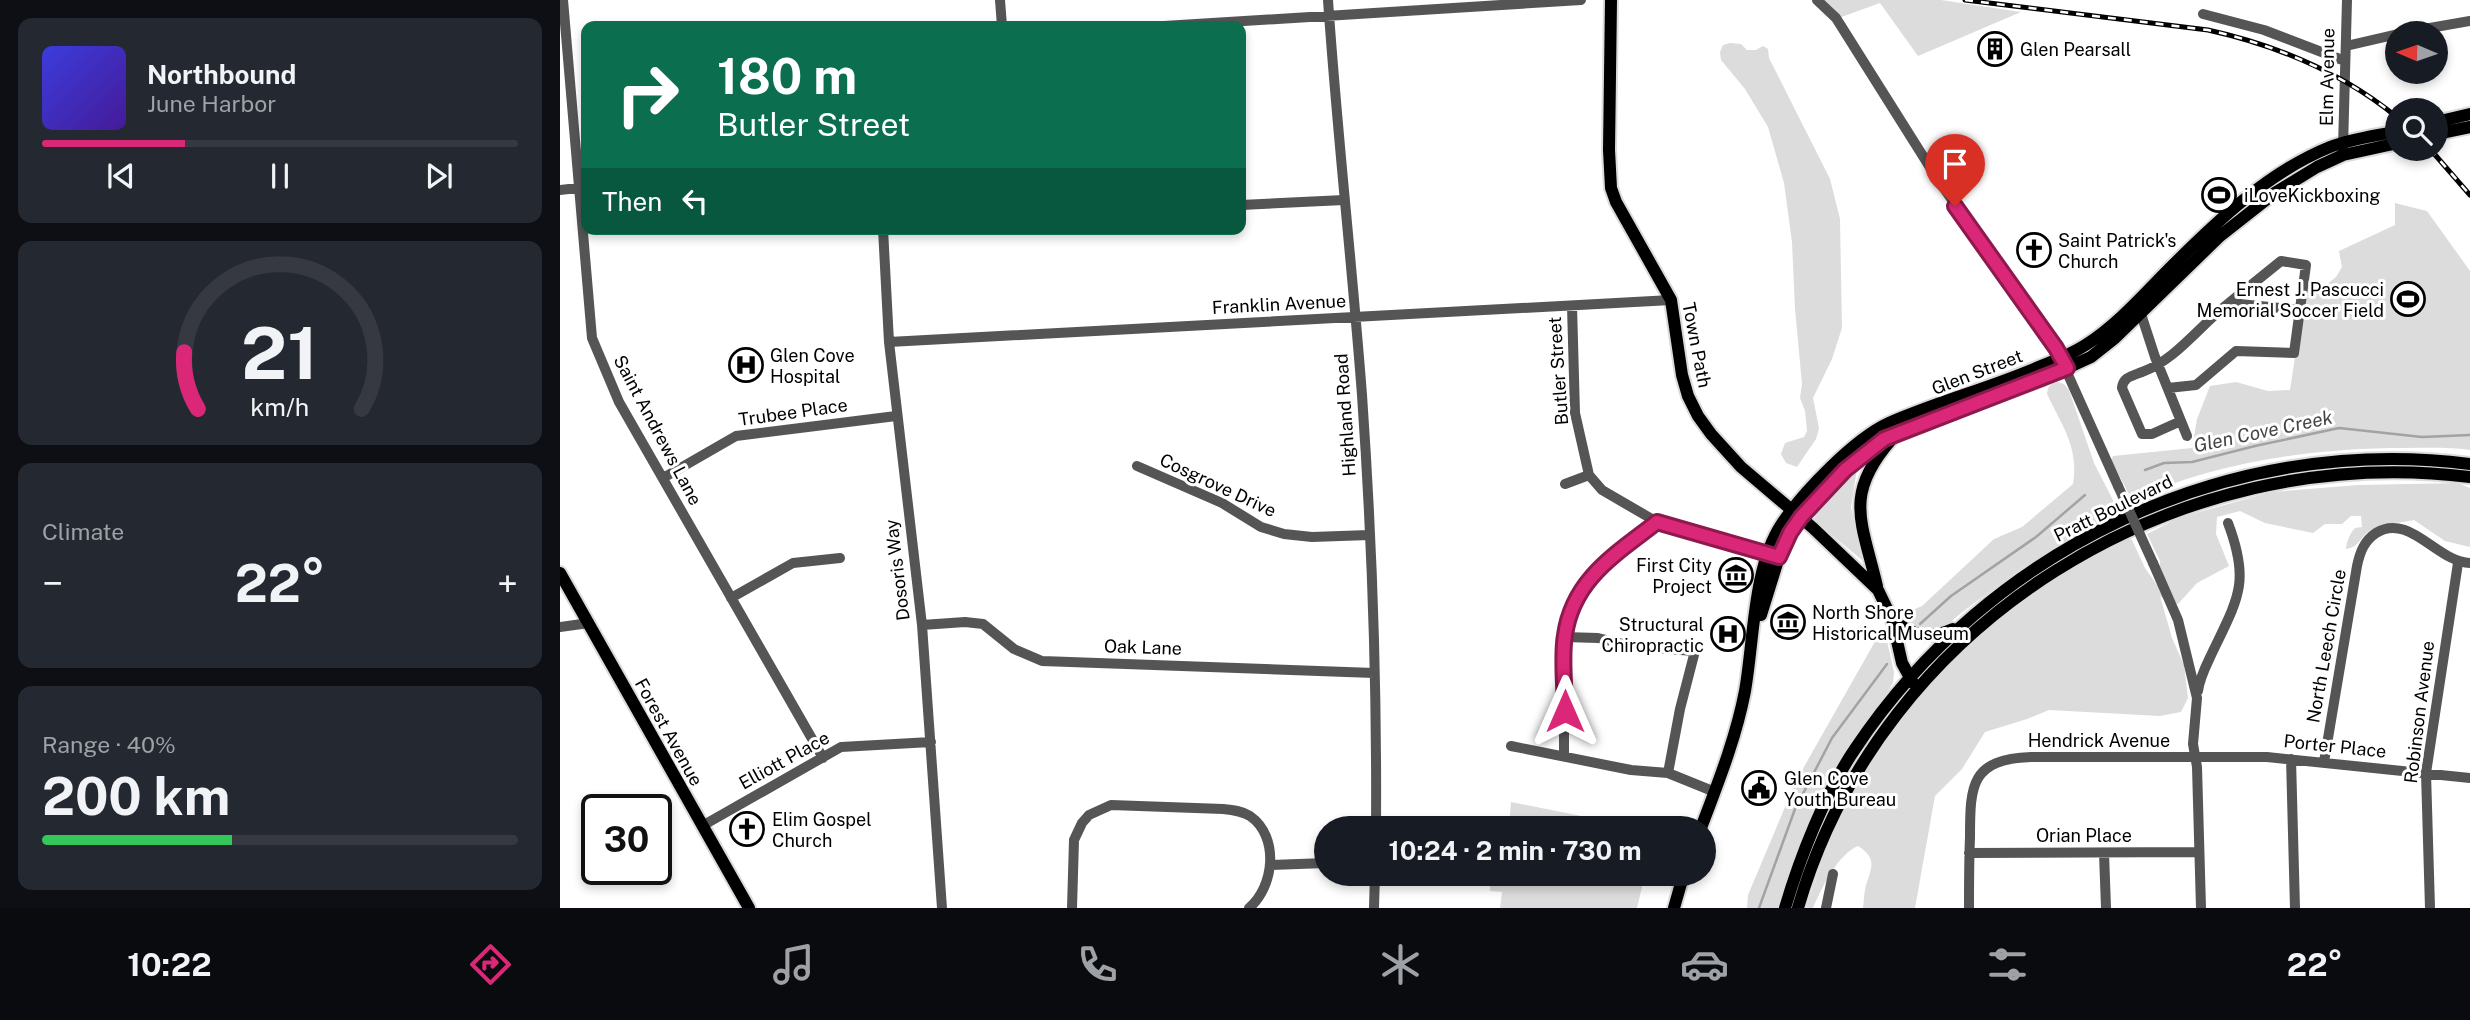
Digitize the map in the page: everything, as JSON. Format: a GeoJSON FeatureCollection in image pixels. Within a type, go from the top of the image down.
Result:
{"type":"FeatureCollection","features":[{"type":"Feature","properties":{"kind":"main road","name":"Town Path"},"geometry":{"type":"LineString","coordinates":[[1611,0],[1611,188],[1616,202],[1671,300],[1688,396],[1711,434],[1741,467],[1878,590]]}},
{"type":"Feature","properties":{"kind":"main road"},"geometry":{"type":"LineString","coordinates":[[2448,119],[2470,114]]}},
{"type":"Feature","properties":{"kind":"main road"},"geometry":{"type":"LineString","coordinates":[[2448,132],[2470,127]]}},
{"type":"Feature","properties":{"kind":"main road"},"geometry":{"type":"LineString","coordinates":[[2343,149],[2385,135]]}},
{"type":"Feature","properties":{"kind":"main road"},"geometry":{"type":"LineString","coordinates":[[2343,149],[2385,144]]}},
{"type":"Feature","properties":{"kind":"main road","name":"Glen Street"},"geometry":{"type":"LineString","coordinates":[[1866,445],[1894,435],[1932,414],[2064,363],[2091,357],[2115,338],[2137,309],[2256,207],[2343,149]]}},
{"type":"Feature","properties":{"kind":"main road","name":"Glen Street"},"geometry":{"type":"LineString","coordinates":[[1706,816],[1743,699],[1755,628],[1760,618],[1773,556],[1790,533],[1796,514],[1887,424],[1932,414]]}},
{"type":"Feature","properties":{"kind":"main road","name":"Town Path"},"geometry":{"type":"LineString","coordinates":[[1894,435],[1868,473],[1860,497],[1861,516],[1878,590],[1892,618],[1902,663],[1916,689]]}},
{"type":"Feature","properties":{"kind":"main road"},"geometry":{"type":"LineString","coordinates":[[1866,445],[1868,473]]}},
{"type":"Feature","properties":{"kind":"main road","name":"Pratt Boulevard"},"geometry":{"type":"LineString","coordinates":[[1785,908],[1808,843],[1849,760],[1910,677],[1963,624],[2009,587],[2085,537],[2155,504],[2203,486],[2260,473],[2312,464],[2372,459],[2435,459],[2470,464]]}},
{"type":"Feature","properties":{"kind":"main road","name":"Pratt Boulevard"},"geometry":{"type":"LineString","coordinates":[[1798,908],[1819,849],[1839,808],[1866,758],[1916,689],[1972,634],[2017,597],[2091,549],[2160,516],[2207,499],[2263,486],[2314,477],[2373,472],[2434,472],[2470,477]]}},
{"type":"Feature","properties":{"kind":"main road","name":"Forest Avenue"},"geometry":{"type":"LineString","coordinates":[[560,573],[748,908]]}},
{"type":"Feature","properties":{"kind":"main road"},"geometry":{"type":"LineString","coordinates":[[1892,618],[1914,634],[1932,637],[1963,624]]}},
{"type":"Feature","properties":{"kind":"main road"},"geometry":{"type":"LineString","coordinates":[[1674,908],[1680,886]]}},
{"type":"Feature","properties":{"kind":"street","name":"Saint Andrews Lane"},"geometry":{"type":"LineString","coordinates":[[563,0],[581,177]]}},
{"type":"Feature","properties":{"kind":"street"},"geometry":{"type":"LineString","coordinates":[[1000,0],[1002,21]]}},
{"type":"Feature","properties":{"kind":"street","name":"Highland Road"},"geometry":{"type":"LineString","coordinates":[[1328,0],[1355,317],[1369,536],[1376,816]]}},
{"type":"Feature","properties":{"kind":"street"},"geometry":{"type":"LineString","coordinates":[[1239,21],[1581,0]]}},
{"type":"Feature","properties":{"kind":"street","name":"Hendrick Avenue"},"geometry":{"type":"LineString","coordinates":[[1817,0],[1836,18],[1938,180],[2064,363],[2182,634],[2197,698],[2193,738],[2196,757],[2031,757],[1998,761],[1982,773],[1972,789],[1970,800],[1969,908]]}},
{"type":"Feature","properties":{"kind":"street","name":"Elm Avenue"},"geometry":{"type":"LineString","coordinates":[[2343,149],[2347,0]]}},
{"type":"Feature","properties":{"kind":"street"},"geometry":{"type":"LineString","coordinates":[[2203,14],[2264,30],[2345,61]]}},
{"type":"Feature","properties":{"kind":"street"},"geometry":{"type":"LineString","coordinates":[[2448,25],[2470,21]]}},
{"type":"Feature","properties":{"kind":"street"},"geometry":{"type":"LineString","coordinates":[[2346,46],[2385,37]]}},
{"type":"Feature","properties":{"kind":"street"},"geometry":{"type":"LineString","coordinates":[[560,190],[581,187]]}},
{"type":"Feature","properties":{"kind":"street"},"geometry":{"type":"LineString","coordinates":[[1246,205],[1343,200]]}},
{"type":"Feature","properties":{"kind":"street","name":"Saint Andrews Lane"},"geometry":{"type":"LineString","coordinates":[[585,235],[592,338],[619,402],[823,758]]}},
{"type":"Feature","properties":{"kind":"street","name":"Dosoris Way"},"geometry":{"type":"LineString","coordinates":[[883,235],[888,342],[922,625],[942,908]]}},
{"type":"Feature","properties":{"kind":"street"},"geometry":{"type":"LineString","coordinates":[[2168,388],[2196,385],[2233,352],[2294,353],[2306,265],[2281,261],[2159,366],[2126,378],[2122,383],[2126,399],[2142,434],[2152,434],[2181,421]]}},
{"type":"Feature","properties":{"kind":"street","name":"Franklin Avenue"},"geometry":{"type":"LineString","coordinates":[[888,342],[1671,300]]}},
{"type":"Feature","properties":{"kind":"street"},"geometry":{"type":"LineString","coordinates":[[2229,303],[2300,310]]}},
{"type":"Feature","properties":{"kind":"street","name":"Butler Street"},"geometry":{"type":"LineString","coordinates":[[1572,306],[1575,413],[1589,475]]}},
{"type":"Feature","properties":{"kind":"street"},"geometry":{"type":"LineString","coordinates":[[2137,309],[2187,436]]}},
{"type":"Feature","properties":{"kind":"street","name":"Trubee Place"},"geometry":{"type":"LineString","coordinates":[[663,478],[736,436],[896,416]]}},
{"type":"Feature","properties":{"kind":"street","name":"Cosgrove Drive"},"geometry":{"type":"LineString","coordinates":[[1137,466],[1222,503],[1261,527],[1284,534],[1312,537],[1369,536]]}},
{"type":"Feature","properties":{"kind":"street"},"geometry":{"type":"LineString","coordinates":[[1565,484],[1589,475],[1602,490],[1657,522],[1773,556]]}},
{"type":"Feature","properties":{"kind":"street"},"geometry":{"type":"LineString","coordinates":[[1564,756],[1564,637],[1571,609],[1589,579],[1657,522]]}},
{"type":"Feature","properties":{"kind":"street"},"geometry":{"type":"LineString","coordinates":[[2197,698],[2200,678],[2228,620],[2240,585],[2241,565],[2228,523]]}},
{"type":"Feature","properties":{"kind":"street","name":"North Leech Circle"},"geometry":{"type":"LineString","coordinates":[[2325,762],[2357,566],[2361,551],[2370,538],[2382,530],[2399,527],[2464,563]]}},
{"type":"Feature","properties":{"kind":"street"},"geometry":{"type":"LineString","coordinates":[[731,598],[793,563],[840,558]]}},
{"type":"Feature","properties":{"kind":"street","name":"Robinson Avenue"},"geometry":{"type":"LineString","coordinates":[[2430,908],[2426,773],[2464,563]]}},
{"type":"Feature","properties":{"kind":"street","name":"Oak Lane"},"geometry":{"type":"LineString","coordinates":[[922,625],[965,622],[983,624],[1014,649],[1042,661],[1374,673]]}},
{"type":"Feature","properties":{"kind":"street"},"geometry":{"type":"LineString","coordinates":[[560,626],[589,623]]}},
{"type":"Feature","properties":{"kind":"street"},"geometry":{"type":"LineString","coordinates":[[1564,637],[1605,639],[1636,648],[1695,650],[1668,773]]}},
{"type":"Feature","properties":{"kind":"street","name":"Elliott Place"},"geometry":{"type":"LineString","coordinates":[[702,826],[844,746],[930,742]]}},
{"type":"Feature","properties":{"kind":"street"},"geometry":{"type":"LineString","coordinates":[[1511,746],[1631,770],[1668,773],[1715,792]]}},
{"type":"Feature","properties":{"kind":"street"},"geometry":{"type":"LineString","coordinates":[[2196,757],[2201,908]]}},
{"type":"Feature","properties":{"kind":"street","name":"Porter Place"},"geometry":{"type":"LineString","coordinates":[[2196,757],[2291,758],[2470,778]]}},
{"type":"Feature","properties":{"kind":"street"},"geometry":{"type":"LineString","coordinates":[[2291,758],[2295,908]]}},
{"type":"Feature","properties":{"kind":"street"},"geometry":{"type":"LineString","coordinates":[[1072,908],[1076,834],[1089,815],[1105,806],[1223,808],[1250,816],[1261,827],[1266,838],[1271,865],[1258,901],[1249,908]]}},
{"type":"Feature","properties":{"kind":"street","name":"Orian Place"},"geometry":{"type":"LineString","coordinates":[[1969,853],[2199,852]]}},
{"type":"Feature","properties":{"kind":"street"},"geometry":{"type":"LineString","coordinates":[[2104,853],[2106,908]]}},
{"type":"Feature","properties":{"kind":"street"},"geometry":{"type":"LineString","coordinates":[[1271,865],[1314,863]]}},
{"type":"Feature","properties":{"kind":"street"},"geometry":{"type":"LineString","coordinates":[[1826,908],[1833,874]]}},
{"type":"Feature","properties":{"kind":"street"},"geometry":{"type":"LineString","coordinates":[[1374,908],[1375,886]]}},
{"type":"Feature","properties":{"kind":"shaded area"},"geometry":{"type":"Polygon","coordinates":[[[1817,0],[1941,0],[2021,12],[1918,56],[1880,3],[1836,19],[1817,0]]]}},
{"type":"Feature","properties":{"kind":"shaded area"},"geometry":{"type":"Polygon","coordinates":[[[1741,44],[1747,50],[1756,50],[1763,46],[1768,49],[1769,58],[1830,179],[1840,219],[1842,328],[1832,359],[1813,398],[1819,428],[1816,439],[1797,467],[1786,463],[1781,454],[1785,443],[1804,437],[1807,431],[1805,411],[1800,398],[1802,384],[1792,242],[1784,183],[1768,127],[1745,89],[1721,60],[1723,45],[1741,44]]]}},
{"type":"Feature","properties":{"kind":"shaded area"},"geometry":{"type":"Polygon","coordinates":[[[2395,203],[2427,211],[2470,271],[2470,450],[2370,449],[2300,454],[2197,476],[2132,500],[2111,460],[2113,456],[2192,448],[2197,419],[2210,386],[2236,382],[2268,391],[2290,390],[2306,285],[2320,290],[2336,277],[2342,267],[2339,251],[2395,225],[2395,203]]]}},
{"type":"Feature","properties":{"kind":"shaded area"},"geometry":{"type":"Polygon","coordinates":[[[2058,382],[2069,390],[2094,463],[2117,508],[2117,515],[2112,521],[2023,567],[1944,628],[1918,631],[1899,617],[1922,606],[1994,539],[2022,527],[2073,484],[2074,459],[2071,448],[2047,394],[2050,385],[2058,382]]]}},
{"type":"Feature","properties":{"kind":"shaded area"},"geometry":{"type":"Polygon","coordinates":[[[1857,469],[1851,507],[1863,561],[1814,520],[1815,515],[1857,469]]]}},
{"type":"Feature","properties":{"kind":"shaded area"},"geometry":{"type":"Polygon","coordinates":[[[2458,483],[2470,488],[2470,547],[2445,541],[2414,520],[2373,529],[2356,545],[2346,549],[2353,530],[2362,527],[2361,516],[2351,516],[2342,524],[2325,524],[2313,533],[2265,523],[2240,511],[2217,517],[2216,534],[2229,566],[2197,583],[2178,604],[2167,602],[2160,596],[2172,638],[2184,665],[2188,698],[2181,712],[2160,716],[2049,710],[1985,732],[1962,769],[1935,796],[1915,908],[1863,908],[1871,863],[1868,855],[1858,846],[1837,864],[1813,908],[1806,908],[1834,825],[1874,751],[1918,694],[1991,623],[2042,584],[2126,538],[2132,540],[2145,568],[2157,585],[2160,561],[2147,534],[2178,518],[2271,492],[2358,485],[2458,483]]]}},
{"type":"Feature","properties":{"kind":"shaded area"},"geometry":{"type":"Polygon","coordinates":[[[1877,638],[1887,641],[1894,672],[1893,683],[1853,749],[1783,908],[1747,908],[1748,895],[1796,781],[1877,638]]]}},
{"type":"Feature","properties":{"kind":"shaded area"},"geometry":{"type":"Polygon","coordinates":[[[1511,802],[1581,816],[1510,816],[1511,802]]]}},
{"type":"Feature","properties":{"kind":"shaded area"},"geometry":{"type":"Polygon","coordinates":[[[1490,886],[1642,887],[1637,908],[1500,908],[1502,892],[1490,891],[1490,886]]]}},
{"type":"Feature","properties":{"kind":"waterway","name":"Glen Cove Creek"},"geometry":{"type":"LineString","coordinates":[[2145,470],[2164,463],[2192,462],[2339,428],[2422,437],[2470,435]]}},
{"type":"Feature","properties":{"kind":"waterway","name":"Glen Cove Creek"},"geometry":{"type":"LineString","coordinates":[[1920,624],[1951,596],[2036,537],[2085,495]]}},
{"type":"Feature","properties":{"kind":"waterway","name":"Glen Cove Creek"},"geometry":{"type":"LineString","coordinates":[[1759,908],[1795,809],[1832,738],[1887,664]]}},
{"type":"Feature","properties":{"kind":"railway"},"geometry":{"type":"LineString","coordinates":[[1965,0],[2208,30],[2233,36],[2332,74],[2385,108]]}},
{"type":"Feature","properties":{"kind":"railway"},"geometry":{"type":"LineString","coordinates":[[2440,161],[2470,195]]}},
{"type":"Feature","properties":{"kind":"place","name":"Glen Pearsall"},"geometry":{"type":"Point","coordinates":[1995,49]}},
{"type":"Feature","properties":{"kind":"place","name":"iLoveKickboxing"},"geometry":{"type":"Point","coordinates":[2219,195]}},
{"type":"Feature","properties":{"kind":"place","name":"Saint Patrick's Church"},"geometry":{"type":"Point","coordinates":[2034,250]}},
{"type":"Feature","properties":{"kind":"place","name":"Ernest J. Pascucci Memorial Soccer Field"},"geometry":{"type":"Point","coordinates":[2408,299]}},
{"type":"Feature","properties":{"kind":"place","name":"Glen Cove Hospital"},"geometry":{"type":"Point","coordinates":[746,365]}},
{"type":"Feature","properties":{"kind":"place","name":"First City Project"},"geometry":{"type":"Point","coordinates":[1736,575]}},
{"type":"Feature","properties":{"kind":"place","name":"North Shore Historical Museum"},"geometry":{"type":"Point","coordinates":[1788,622]}},
{"type":"Feature","properties":{"kind":"place","name":"Structural Chiropractic"},"geometry":{"type":"Point","coordinates":[1728,634]}},
{"type":"Feature","properties":{"kind":"place","name":"Glen Cove Youth Bureau"},"geometry":{"type":"Point","coordinates":[1759,788]}},
{"type":"Feature","properties":{"kind":"place","name":"Elim Gospel Church"},"geometry":{"type":"Point","coordinates":[747,829]}},
{"type":"Feature","properties":{"kind":"route"},"geometry":{"type":"LineString","coordinates":[[1565,711],[1564,637],[1571,609],[1589,579],[1657,522],[1779,557],[1801,517],[1845,470],[1884,439],[2067,368],[2056,348],[1955,206]]}}]}
